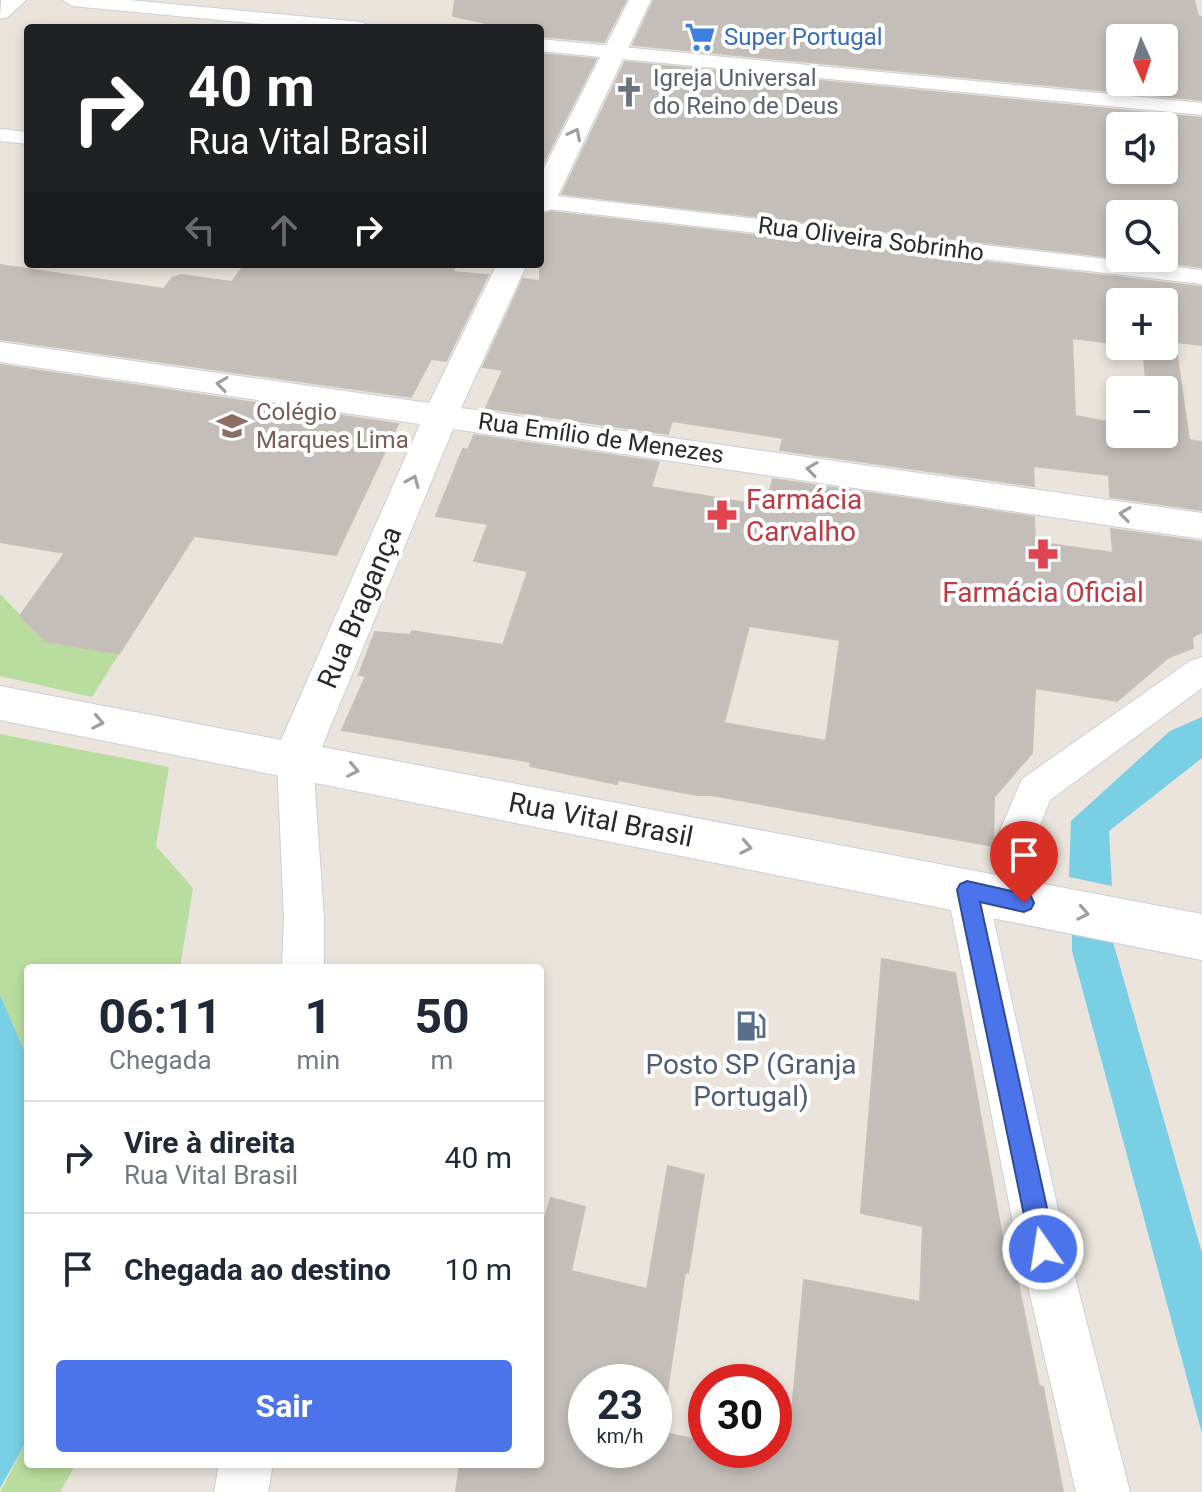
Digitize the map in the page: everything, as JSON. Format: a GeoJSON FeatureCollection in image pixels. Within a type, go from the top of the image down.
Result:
{"type":"FeatureCollection","features":[{"type":"Feature","properties":{"kind":"street"},"geometry":{"type":"LineString","coordinates":[[0,12],[15,0]]}},
{"type":"Feature","properties":{"kind":"street"},"geometry":{"type":"LineString","coordinates":[[72,0],[321,24]]}},
{"type":"Feature","properties":{"kind":"street"},"geometry":{"type":"LineString","coordinates":[[544,194],[640,0]]}},
{"type":"Feature","properties":{"kind":"street"},"geometry":{"type":"LineString","coordinates":[[544,45],[1202,109]]}},
{"type":"Feature","properties":{"kind":"street"},"geometry":{"type":"LineString","coordinates":[[0,135],[24,138]]}},
{"type":"Feature","properties":{"kind":"street","name":"Rua Oliveira Sobrinho"},"geometry":{"type":"LineString","coordinates":[[544,202],[1202,277]]}},
{"type":"Feature","properties":{"kind":"street","name":"Rua Bragança"},"geometry":{"type":"LineString","coordinates":[[303,964],[304,918],[295,759],[441,415],[510,268]]}},
{"type":"Feature","properties":{"kind":"street","name":"Rua Emílio de Menezes"},"geometry":{"type":"LineString","coordinates":[[0,352],[1202,526]]}},
{"type":"Feature","properties":{"kind":"street"},"geometry":{"type":"LineString","coordinates":[[1024,903],[1017,835],[1035,790],[1202,670]]}},
{"type":"Feature","properties":{"kind":"street","name":"Rua Vital Brasil"},"geometry":{"type":"LineString","coordinates":[[11,705],[1202,937]]}},
{"type":"Feature","properties":{"kind":"street"},"geometry":{"type":"LineString","coordinates":[[967,890],[1036,1218],[1103,1492]]}},
{"type":"Feature","properties":{"kind":"street"},"geometry":{"type":"LineString","coordinates":[[241,1492],[245,1468]]}},
{"type":"Feature","properties":{"kind":"green space"},"geometry":{"type":"Polygon","coordinates":[[[0,594],[46,641],[119,654],[92,697],[0,676],[0,594]]]}},
{"type":"Feature","properties":{"kind":"green space"},"geometry":{"type":"Polygon","coordinates":[[[0,734],[169,767],[156,846],[193,888],[181,964],[24,964],[24,1050],[0,995],[0,734]]]}},
{"type":"Feature","properties":{"kind":"green space"},"geometry":{"type":"Polygon","coordinates":[[[24,1447],[24,1468],[74,1468],[60,1492],[0,1492],[24,1447]]]}},
{"type":"Feature","properties":{"kind":"water"},"geometry":{"type":"Polygon","coordinates":[[[1202,717],[1202,758],[1109,831],[1112,886],[1069,877],[1071,821],[1170,731],[1202,717]]]}},
{"type":"Feature","properties":{"kind":"water"},"geometry":{"type":"Polygon","coordinates":[[[1072,933],[1113,942],[1202,1253],[1202,1434],[1072,951],[1072,933]]]}},
{"type":"Feature","properties":{"kind":"water"},"geometry":{"type":"Polygon","coordinates":[[[0,995],[24,1050],[24,1446],[0,1488],[0,995]]]}},
{"type":"Feature","properties":{"kind":"building"},"geometry":{"type":"Polygon","coordinates":[[[455,0],[626,0],[604,42],[544,36],[544,24],[490,24],[453,16],[455,0]]]}},
{"type":"Feature","properties":{"kind":"building"},"geometry":{"type":"Polygon","coordinates":[[[654,0],[1194,0],[1198,16],[1202,17],[1202,100],[1161,96],[1178,96],[1178,24],[1106,24],[1106,91],[633,45],[654,0]]]}},
{"type":"Feature","properties":{"kind":"building"},"geometry":{"type":"Polygon","coordinates":[[[544,54],[596,59],[544,161],[544,54]]]}},
{"type":"Feature","properties":{"kind":"building"},"geometry":{"type":"Polygon","coordinates":[[[625,62],[1140,112],[1106,112],[1106,184],[1178,184],[1178,116],[1202,118],[1202,267],[1178,264],[1178,200],[1106,200],[1106,256],[562,194],[625,62]]]}},
{"type":"Feature","properties":{"kind":"building"},"geometry":{"type":"Polygon","coordinates":[[[551,212],[1202,287],[1202,345],[1178,342],[1178,288],[1106,288],[1106,342],[1072,338],[1075,416],[1106,422],[1106,448],[1178,448],[1178,376],[1146,376],[1144,360],[1178,360],[1189,440],[1202,442],[1202,510],[1110,497],[1109,475],[1033,466],[1034,486],[780,450],[783,438],[672,421],[668,434],[486,408],[503,370],[483,367],[523,279],[540,281],[540,268],[544,268],[544,214],[551,212]]]}},
{"type":"Feature","properties":{"kind":"building"},"geometry":{"type":"Polygon","coordinates":[[[0,265],[164,289],[172,278],[181,275],[232,282],[242,268],[454,268],[453,272],[488,275],[446,361],[431,359],[411,397],[0,339],[0,265]]]}},
{"type":"Feature","properties":{"kind":"building"},"geometry":{"type":"Polygon","coordinates":[[[0,365],[398,424],[336,555],[194,536],[119,654],[46,641],[20,616],[65,553],[0,542],[0,365]]]}},
{"type":"Feature","properties":{"kind":"building"},"geometry":{"type":"Polygon","coordinates":[[[474,435],[659,462],[651,487],[766,506],[773,479],[1034,517],[1035,542],[1113,553],[1111,529],[1202,542],[1202,632],[1192,637],[1193,648],[1169,657],[1117,701],[1035,688],[1032,753],[994,797],[993,846],[711,795],[618,780],[617,784],[530,766],[531,762],[342,730],[366,676],[359,675],[375,632],[410,635],[412,631],[503,645],[528,571],[474,561],[488,524],[436,516],[463,449],[468,450],[474,435]],[[749,626],[724,723],[826,741],[840,640],[749,626]]]}},
{"type":"Feature","properties":{"kind":"building"},"geometry":{"type":"Polygon","coordinates":[[[882,959],[955,973],[1003,1242],[1010,1244],[1063,1492],[456,1492],[459,1468],[544,1468],[544,1221],[551,1198],[585,1207],[571,1271],[647,1289],[668,1166],[704,1175],[671,1364],[568,1364],[568,1468],[672,1468],[672,1434],[688,1438],[688,1468],[792,1468],[792,1411],[804,1280],[920,1302],[923,1226],[861,1213],[882,959]]]}},
{"type":"Feature","properties":{"kind":"place","name":"Super Portugal"},"geometry":{"type":"Point","coordinates":[700,37]}},
{"type":"Feature","properties":{"kind":"place","name":"Igreja Universal do Reino de Deus"},"geometry":{"type":"Point","coordinates":[629,92]}},
{"type":"Feature","properties":{"kind":"place","name":"Colégio Marques Lima"},"geometry":{"type":"Point","coordinates":[232,426]}},
{"type":"Feature","properties":{"kind":"place","name":"Farmácia Carvalho"},"geometry":{"type":"Point","coordinates":[722,515]}},
{"type":"Feature","properties":{"kind":"place","name":"Farmácia Oficial"},"geometry":{"type":"Point","coordinates":[1043,554]}},
{"type":"Feature","properties":{"kind":"place","name":"Posto SP (Granja Portugal)"},"geometry":{"type":"Point","coordinates":[751,1026]}},
{"type":"Feature","properties":{"kind":"route"},"geometry":{"type":"LineString","coordinates":[[1024,903],[967,890],[1043,1249]]}}]}
